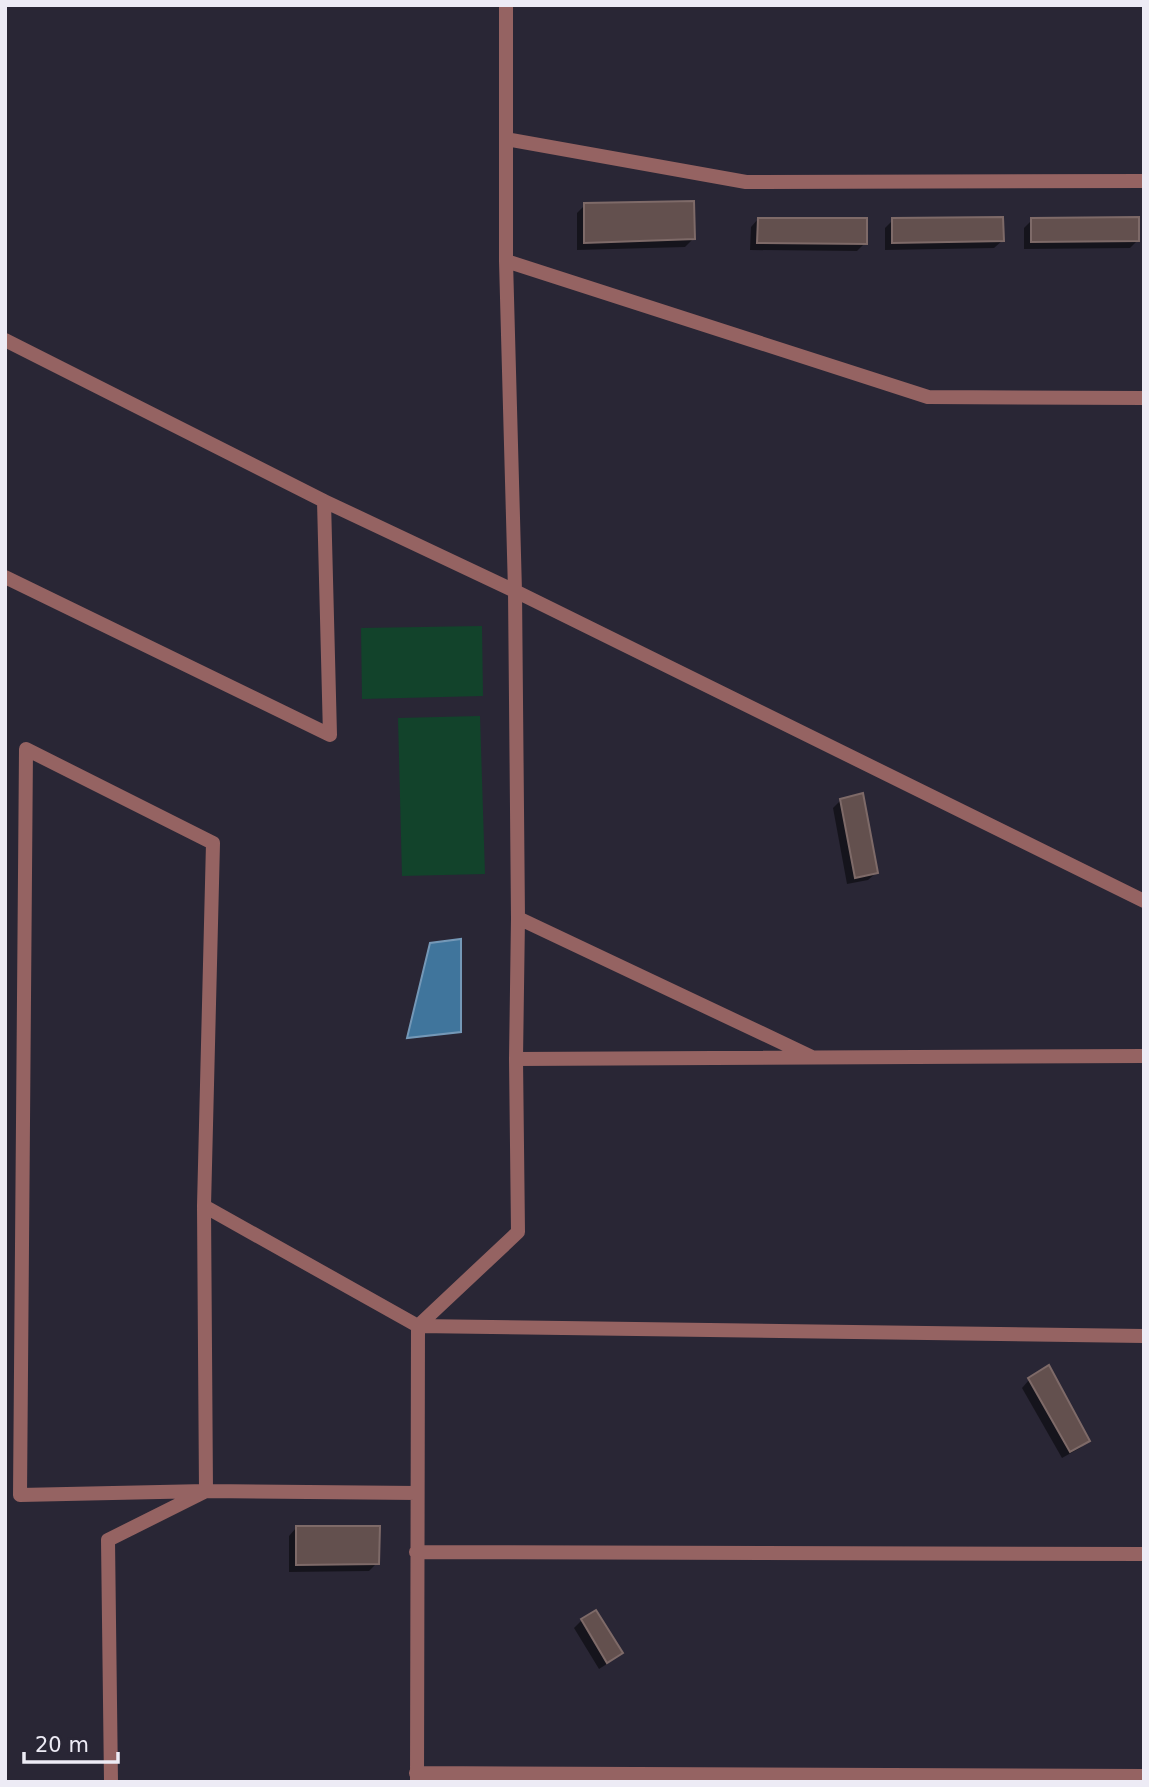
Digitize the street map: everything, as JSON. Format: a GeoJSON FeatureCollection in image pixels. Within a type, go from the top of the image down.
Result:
{"type":"FeatureCollection","features":[{"type":"Feature","properties":{"kind":"lane"},"geometry":{"type":"LineString","coordinates":[[506,5],[506,261],[515,591],[518,1232],[418,1326],[417,1777],[1144,1776]]}},
{"type":"Feature","properties":{"kind":"lane"},"geometry":{"type":"LineString","coordinates":[[506,139],[746,182],[1144,181]]}},
{"type":"Feature","properties":{"kind":"lane"},"geometry":{"type":"LineString","coordinates":[[506,261],[928,397],[1144,398]]}},
{"type":"Feature","properties":{"kind":"lane"},"geometry":{"type":"LineString","coordinates":[[5,341],[324,501],[515,591],[1144,901]]}},
{"type":"Feature","properties":{"kind":"lane"},"geometry":{"type":"LineString","coordinates":[[5,577],[330,735],[324,501]]}},
{"type":"Feature","properties":{"kind":"lane"},"geometry":{"type":"LineString","coordinates":[[206,1491],[204,1206],[213,842],[26,749],[20,1495],[206,1491],[417,1493]]}},
{"type":"Feature","properties":{"kind":"lane"},"geometry":{"type":"LineString","coordinates":[[518,918],[816,1059]]}},
{"type":"Feature","properties":{"kind":"lane"},"geometry":{"type":"LineString","coordinates":[[516,1059],[1144,1056]]}},
{"type":"Feature","properties":{"kind":"lane"},"geometry":{"type":"LineString","coordinates":[[204,1206],[418,1326],[1144,1336]]}},
{"type":"Feature","properties":{"kind":"lane"},"geometry":{"type":"LineString","coordinates":[[111,1782],[108,1539],[206,1491]]}},
{"type":"Feature","properties":{"kind":"lane"},"geometry":{"type":"LineString","coordinates":[[416,1552],[1144,1553]]}},
{"type":"Feature","properties":{"kind":"green space"},"geometry":{"type":"Polygon","coordinates":[[[482,626],[483,696],[362,699],[361,628],[482,626]]]}},
{"type":"Feature","properties":{"kind":"green space"},"geometry":{"type":"Polygon","coordinates":[[[480,716],[485,874],[402,876],[398,718],[480,716]]]}},
{"type":"Feature","properties":{"kind":"water"},"geometry":{"type":"Polygon","coordinates":[[[461,939],[461,1032],[407,1038],[430,943],[461,939]]]}},
{"type":"Feature","properties":{"kind":"building"},"geometry":{"type":"Polygon","coordinates":[[[694,201],[695,239],[584,243],[584,203],[694,201]]]}},
{"type":"Feature","properties":{"kind":"building"},"geometry":{"type":"Polygon","coordinates":[[[1003,217],[1004,241],[892,243],[892,218],[1003,217]]]}},
{"type":"Feature","properties":{"kind":"building"},"geometry":{"type":"Polygon","coordinates":[[[1139,217],[1139,241],[1031,242],[1031,218],[1139,217]]]}},
{"type":"Feature","properties":{"kind":"building"},"geometry":{"type":"Polygon","coordinates":[[[758,218],[867,218],[867,244],[757,243],[758,218]]]}},
{"type":"Feature","properties":{"kind":"building"},"geometry":{"type":"Polygon","coordinates":[[[863,793],[878,873],[855,878],[840,799],[863,793]]]}},
{"type":"Feature","properties":{"kind":"building"},"geometry":{"type":"Polygon","coordinates":[[[1049,1365],[1090,1441],[1070,1452],[1028,1378],[1049,1365]]]}},
{"type":"Feature","properties":{"kind":"building"},"geometry":{"type":"Polygon","coordinates":[[[296,1526],[380,1526],[379,1564],[296,1565],[296,1526]]]}},
{"type":"Feature","properties":{"kind":"building"},"geometry":{"type":"Polygon","coordinates":[[[596,1610],[623,1653],[607,1663],[581,1619],[596,1610]]]}}]}
